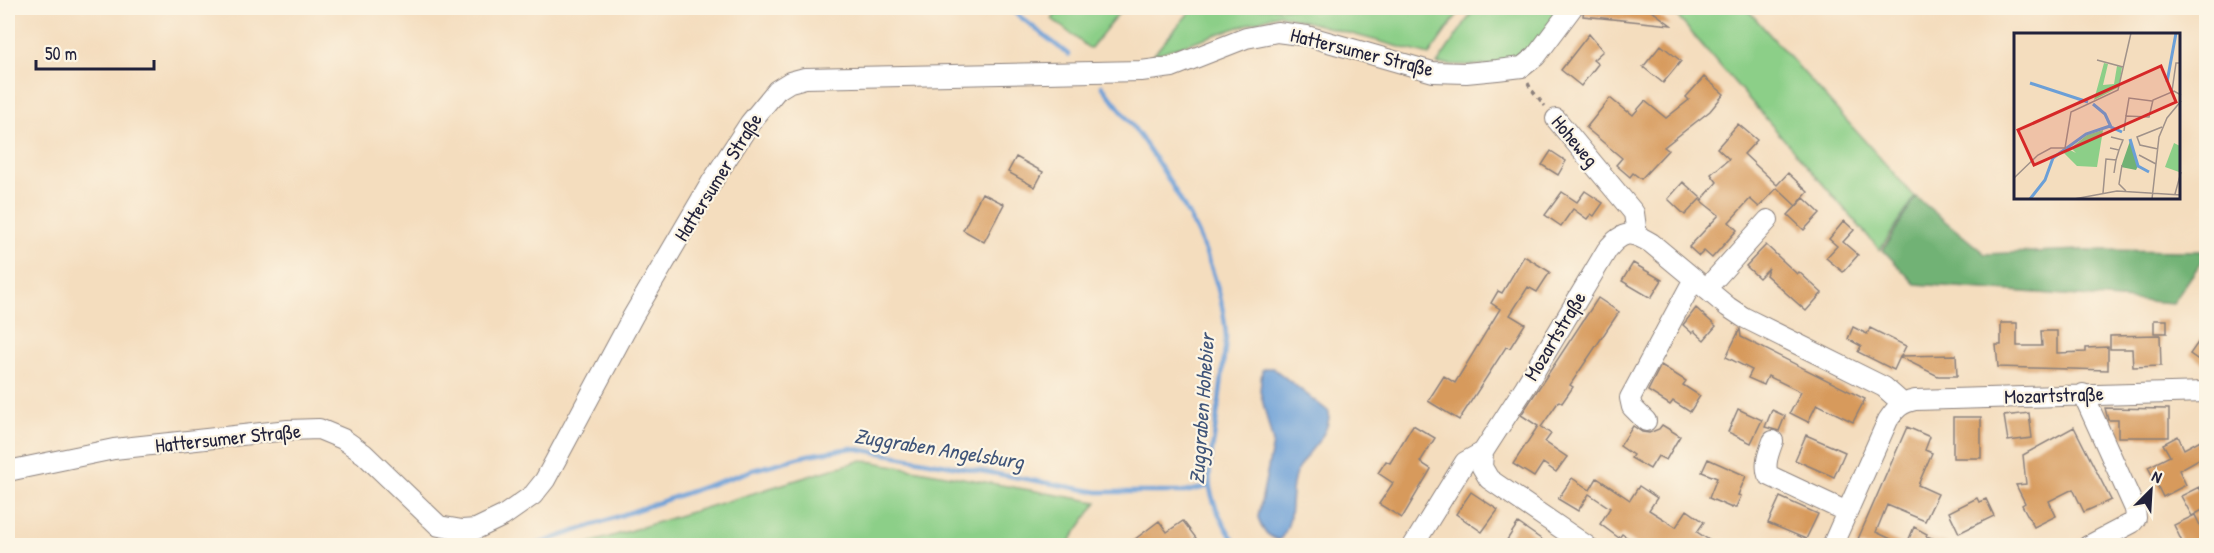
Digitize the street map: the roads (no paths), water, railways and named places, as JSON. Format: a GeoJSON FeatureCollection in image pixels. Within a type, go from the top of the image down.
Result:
{"type":"FeatureCollection","features":[{"type":"Feature","properties":{"kind":"street","name":"Hattersumer Straße"},"geometry":{"type":"LineString","coordinates":[[8,471],[114,449],[288,430],[319,429],[343,440],[364,454],[439,526],[462,530],[476,528],[503,516],[533,495],[545,480],[633,316],[711,183],[768,98],[790,82],[805,78],[1141,71],[1172,67],[1246,38],[1277,32],[1307,36],[1433,72],[1466,73],[1522,67],[1536,56],[1572,8]]}},
{"type":"Feature","properties":{"kind":"street","name":"Hoheweg"},"geometry":{"type":"LineString","coordinates":[[1556,119],[1634,213],[1637,235]]}},
{"type":"Feature","properties":{"kind":"street"},"geometry":{"type":"LineString","coordinates":[[1646,421],[1632,407],[1630,398],[1700,284],[1768,220]]}},
{"type":"Feature","properties":{"kind":"street","name":"Mozartstraße"},"geometry":{"type":"LineString","coordinates":[[1413,546],[1465,462],[1483,452],[1607,250],[1624,234],[1637,235]]}},
{"type":"Feature","properties":{"kind":"street"},"geometry":{"type":"LineString","coordinates":[[1637,235],[1652,243],[1743,317],[1884,387],[1902,403],[1888,420],[1832,546]]}},
{"type":"Feature","properties":{"kind":"street","name":"Mozartstraße"},"geometry":{"type":"LineString","coordinates":[[1902,403],[1915,399],[2206,392]]}},
{"type":"Feature","properties":{"kind":"street"},"geometry":{"type":"LineString","coordinates":[[2083,394],[2135,509],[2136,518],[2132,524],[2088,546]]}},
{"type":"Feature","properties":{"kind":"street"},"geometry":{"type":"LineString","coordinates":[[1773,441],[1766,469],[1768,475],[1847,512]]}},
{"type":"Feature","properties":{"kind":"street"},"geometry":{"type":"LineString","coordinates":[[1483,452],[1482,467],[1489,479],[1587,546]]}},
{"type":"Feature","properties":{"kind":"water"},"geometry":{"type":"Polygon","coordinates":[[[1273,368],[1329,412],[1326,429],[1296,473],[1288,525],[1279,540],[1265,532],[1258,517],[1273,443],[1260,391],[1262,370],[1273,368]]]}},
{"type":"Feature","properties":{"kind":"waterway","name":"Zuggraben Hohebier"},"geometry":{"type":"LineString","coordinates":[[1009,8],[1069,55]]}},
{"type":"Feature","properties":{"kind":"waterway","name":"Zuggraben Hohebier"},"geometry":{"type":"LineString","coordinates":[[1102,86],[1143,140],[1182,202],[1212,268],[1221,302],[1226,335],[1210,463],[1210,488],[1217,511],[1237,546]]}},
{"type":"Feature","properties":{"kind":"waterway","name":"Zuggraben Angelsburg"},"geometry":{"type":"LineString","coordinates":[[532,546],[753,470],[808,455],[852,448],[1098,492],[1185,492],[1210,486]]}}]}
